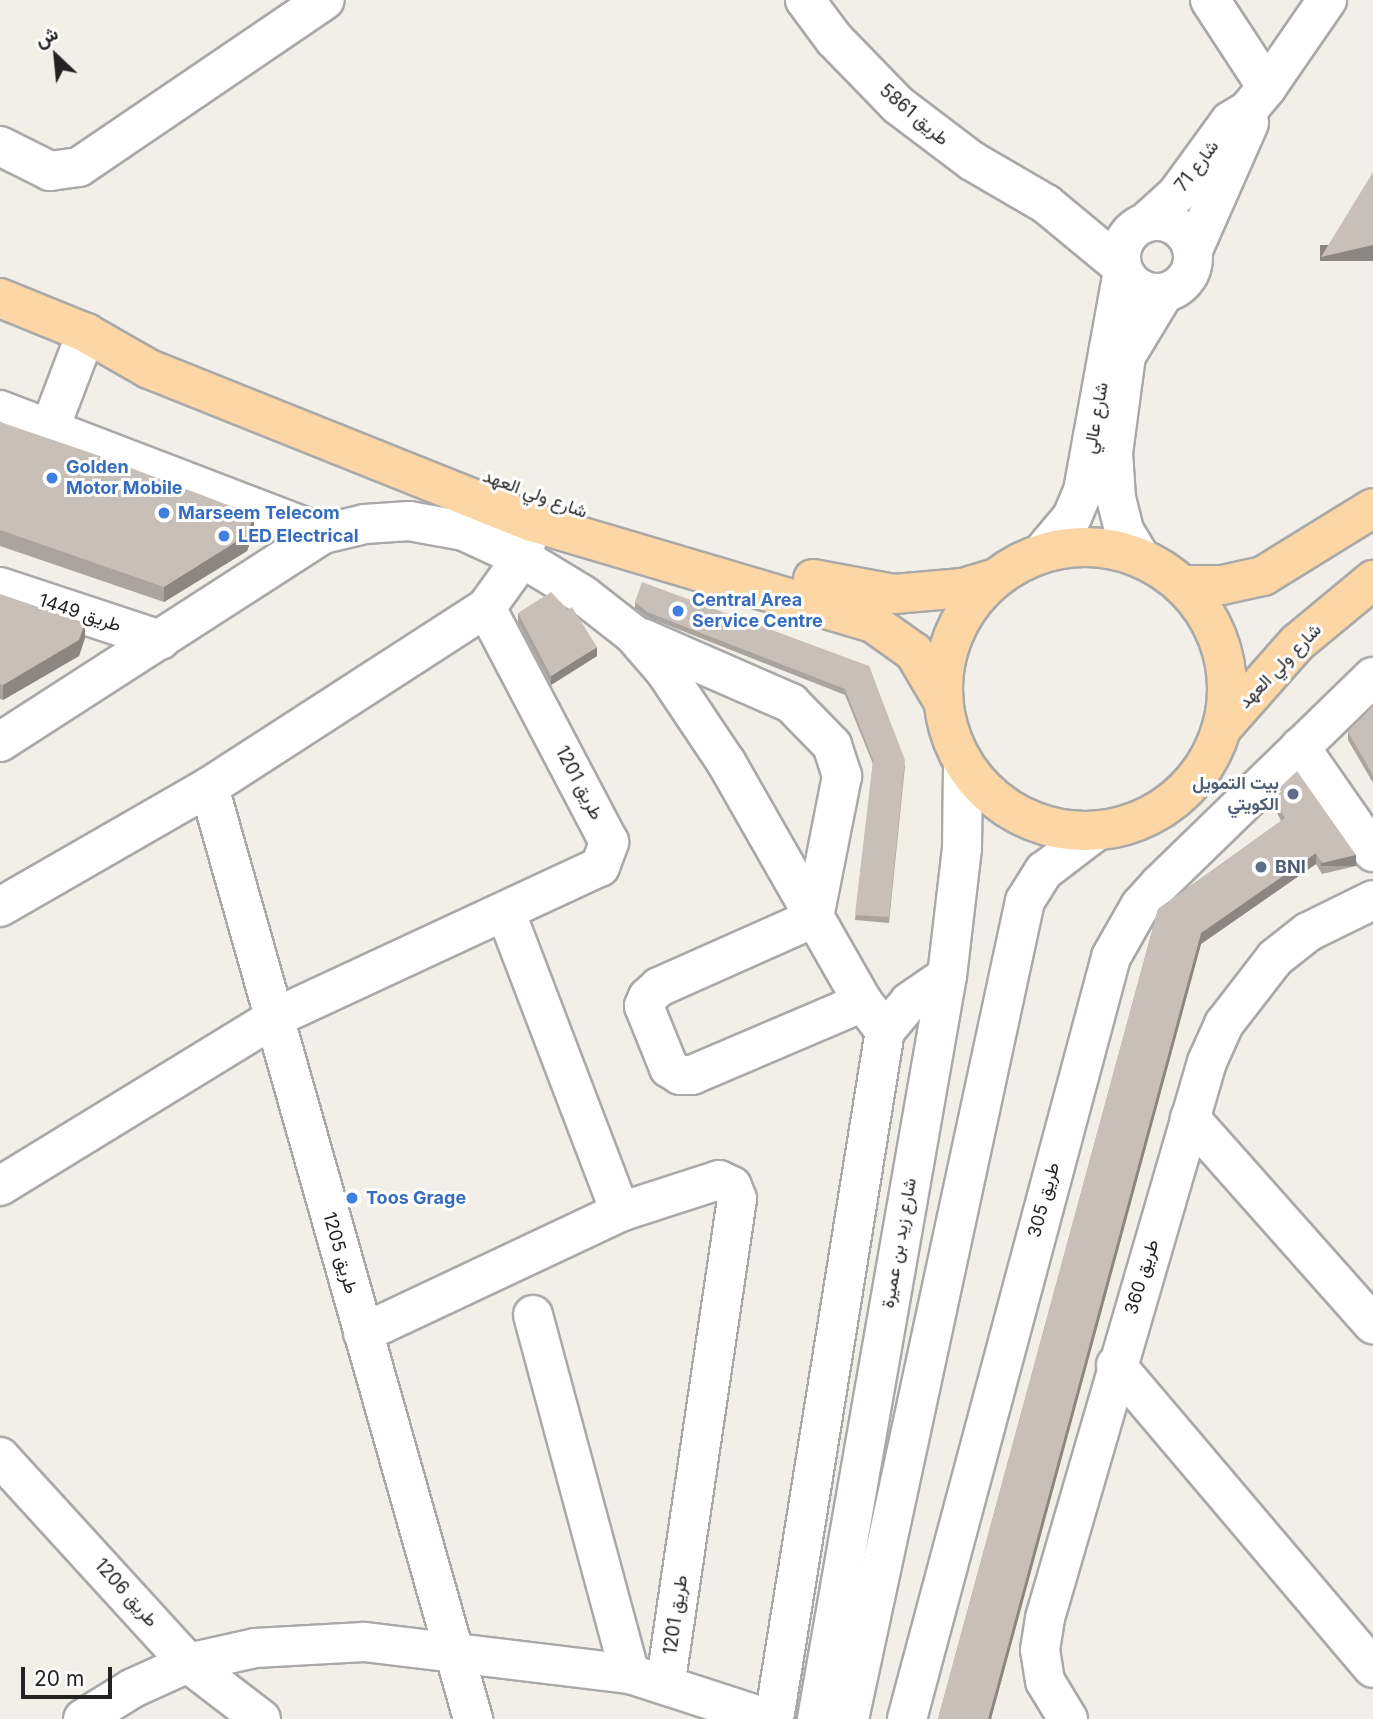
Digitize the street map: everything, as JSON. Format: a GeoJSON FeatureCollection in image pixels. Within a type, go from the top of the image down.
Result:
{"type":"FeatureCollection","features":[{"type":"Feature","properties":{"kind":"main road","name":"شارع ولي العهد"},"geometry":{"type":"LineString","coordinates":[[0,298],[86,333],[149,369],[532,522],[873,624],[914,653],[943,701]]}},
{"type":"Feature","properties":{"kind":"main road","name":"شارع ولي العهد"},"geometry":{"type":"LineString","coordinates":[[86,333],[164,351],[518,490],[666,540],[859,591],[928,593],[996,578]]}},
{"type":"Feature","properties":{"kind":"main road"},"geometry":{"type":"LineString","coordinates":[[1182,585],[1222,585],[1264,576],[1373,508]]}},
{"type":"Feature","properties":{"kind":"main road"},"geometry":{"type":"LineString","coordinates":[[1091,547],[1140,558],[1182,585],[1207,615],[1223,650],[1228,689],[1222,728],[1204,767],[1175,800],[1137,822],[1095,832],[1056,829],[1019,816],[987,794],[962,764],[950,737],[943,701],[950,643],[968,607],[996,578],[1041,554],[1091,547]]}},
{"type":"Feature","properties":{"kind":"main road","name":"شارع ولي العهد"},"geometry":{"type":"LineString","coordinates":[[1222,728],[1297,643],[1368,588]]}},
{"type":"Feature","properties":{"kind":"street"},"geometry":{"type":"LineString","coordinates":[[0,146],[50,171],[79,167],[325,0]]}},
{"type":"Feature","properties":{"kind":"street","name":"طريق 5861"},"geometry":{"type":"LineString","coordinates":[[805,0],[857,65],[898,105],[972,161],[1045,204],[1122,269]]}},
{"type":"Feature","properties":{"kind":"street"},"geometry":{"type":"LineString","coordinates":[[1210,0],[1258,99]]}},
{"type":"Feature","properties":{"kind":"street","name":"شارع 71"},"geometry":{"type":"LineString","coordinates":[[1193,250],[1258,99],[1327,0]]}},
{"type":"Feature","properties":{"kind":"street","name":"شارع 71"},"geometry":{"type":"LineString","coordinates":[[1140,225],[1177,194],[1230,121],[1258,99]]}},
{"type":"Feature","properties":{"kind":"street","name":"طريق 5861"},"geometry":{"type":"LineString","coordinates":[[1045,204],[1140,225]]}},
{"type":"Feature","properties":{"kind":"street"},"geometry":{"type":"LineString","coordinates":[[1157,220],[1181,229],[1193,250],[1187,278],[1164,293],[1139,289],[1122,269],[1123,244],[1140,225],[1157,220]]}},
{"type":"Feature","properties":{"kind":"street","name":"شارع عالي"},"geometry":{"type":"LineString","coordinates":[[1122,269],[1112,374],[1113,453],[1116,498],[1124,530],[1140,558]]}},
{"type":"Feature","properties":{"kind":"street","name":"شارع عالي"},"geometry":{"type":"LineString","coordinates":[[1041,554],[1072,517],[1083,491],[1112,374],[1164,293]]}},
{"type":"Feature","properties":{"kind":"street"},"geometry":{"type":"LineString","coordinates":[[50,428],[86,333]]}},
{"type":"Feature","properties":{"kind":"street"},"geometry":{"type":"LineString","coordinates":[[0,410],[323,534]]}},
{"type":"Feature","properties":{"kind":"street"},"geometry":{"type":"LineString","coordinates":[[0,742],[323,534],[365,524],[409,521],[464,531],[522,558],[583,595],[633,634],[665,671],[726,762],[814,918],[874,1017],[843,1294],[774,1719]]}},
{"type":"Feature","properties":{"kind":"street"},"geometry":{"type":"LineString","coordinates":[[0,907],[209,787],[486,608],[522,558],[532,522]]}},
{"type":"Feature","properties":{"kind":"street","name":"طريق 1449"},"geometry":{"type":"LineString","coordinates":[[0,587],[160,640]]}},
{"type":"Feature","properties":{"kind":"street","name":"طريق 1201"},"geometry":{"type":"LineString","coordinates":[[0,1186],[274,1018],[506,913],[600,867],[609,842],[486,608]]}},
{"type":"Feature","properties":{"kind":"street"},"geometry":{"type":"LineString","coordinates":[[633,634],[791,704],[832,745],[842,776],[814,918]]}},
{"type":"Feature","properties":{"kind":"street","name":"طريق 305"},"geometry":{"type":"LineString","coordinates":[[907,1719],[1111,957],[1140,906],[1373,677]]}},
{"type":"Feature","properties":{"kind":"street"},"geometry":{"type":"LineString","coordinates":[[1300,747],[1373,852]]}},
{"type":"Feature","properties":{"kind":"street","name":"شارع زيد بن عميرة"},"geometry":{"type":"LineString","coordinates":[[817,1719],[947,976],[962,849],[962,764]]}},
{"type":"Feature","properties":{"kind":"street","name":"طريق 1205"},"geometry":{"type":"LineString","coordinates":[[209,787],[474,1719]]}},
{"type":"Feature","properties":{"kind":"street"},"geometry":{"type":"LineString","coordinates":[[849,1719],[1025,901],[1044,871],[1095,832]]}},
{"type":"Feature","properties":{"kind":"street","name":"طريق 360"},"geometry":{"type":"LineString","coordinates":[[1068,1719],[1045,1681],[1040,1650],[1116,1365],[1190,1118],[1224,1024],[1247,989],[1308,932],[1373,900]]}},
{"type":"Feature","properties":{"kind":"street"},"geometry":{"type":"LineString","coordinates":[[506,913],[620,1212]]}},
{"type":"Feature","properties":{"kind":"street"},"geometry":{"type":"LineString","coordinates":[[814,918],[659,987],[648,998],[644,1006],[669,1068],[680,1076],[692,1075],[874,1017],[909,1002],[947,976]]}},
{"type":"Feature","properties":{"kind":"street"},"geometry":{"type":"LineString","coordinates":[[1190,1118],[1373,1324]]}},
{"type":"Feature","properties":{"kind":"street","name":"طريق 1201"},"geometry":{"type":"LineString","coordinates":[[363,1333],[620,1212],[719,1180],[732,1186],[737,1199],[648,1679]]}},
{"type":"Feature","properties":{"kind":"street"},"geometry":{"type":"LineString","coordinates":[[843,1294],[889,1301]]}},
{"type":"Feature","properties":{"kind":"street"},"geometry":{"type":"LineString","coordinates":[[533,1315],[648,1679]]}},
{"type":"Feature","properties":{"kind":"street"},"geometry":{"type":"LineString","coordinates":[[1116,1365],[1373,1668]]}},
{"type":"Feature","properties":{"kind":"street","name":"طريق 1206"},"geometry":{"type":"LineString","coordinates":[[0,1457],[188,1663],[261,1719]]}},
{"type":"Feature","properties":{"kind":"street"},"geometry":{"type":"LineString","coordinates":[[83,1719],[133,1688],[188,1663],[255,1648],[364,1642],[455,1651],[648,1679],[769,1719]]}},
{"type":"Feature","properties":{"kind":"building"},"geometry":{"type":"Polygon","coordinates":[[[1373,172],[1373,245],[1321,257],[1373,172]]]}},
{"type":"Feature","properties":{"kind":"building"},"geometry":{"type":"Polygon","coordinates":[[[0,422],[97,455],[254,515],[247,535],[164,587],[0,530],[0,422]]]}},
{"type":"Feature","properties":{"kind":"building"},"geometry":{"type":"Polygon","coordinates":[[[642,582],[869,666],[905,760],[889,917],[855,915],[873,760],[845,689],[647,612],[635,602],[642,582]]]}},
{"type":"Feature","properties":{"kind":"building"},"geometry":{"type":"Polygon","coordinates":[[[551,592],[568,610],[572,607],[597,647],[551,676],[518,613],[551,592]]]}},
{"type":"Feature","properties":{"kind":"building"},"geometry":{"type":"Polygon","coordinates":[[[0,594],[85,623],[79,640],[3,685],[0,684],[0,594]]]}},
{"type":"Feature","properties":{"kind":"building"},"geometry":{"type":"Polygon","coordinates":[[[1373,706],[1373,775],[1348,732],[1373,706]]]}},
{"type":"Feature","properties":{"kind":"building"},"geometry":{"type":"Polygon","coordinates":[[[1297,771],[1356,855],[1322,863],[1316,853],[1201,933],[988,1719],[938,1719],[1158,909],[1285,818],[1273,794],[1297,771]]]}},
{"type":"Feature","properties":{"kind":"place","name":"Golden Motor Mobile"},"geometry":{"type":"Point","coordinates":[52,478]}},
{"type":"Feature","properties":{"kind":"place","name":"Marseem Telecom"},"geometry":{"type":"Point","coordinates":[164,513]}},
{"type":"Feature","properties":{"kind":"place","name":"LED Electrical"},"geometry":{"type":"Point","coordinates":[224,536]}},
{"type":"Feature","properties":{"kind":"place","name":"Central Area Service Centre"},"geometry":{"type":"Point","coordinates":[678,611]}},
{"type":"Feature","properties":{"kind":"place","name":"بيت التمويل الكويتي"},"geometry":{"type":"Point","coordinates":[1293,794]}},
{"type":"Feature","properties":{"kind":"place","name":"BNI"},"geometry":{"type":"Point","coordinates":[1261,867]}},
{"type":"Feature","properties":{"kind":"place","name":"Toos Grage"},"geometry":{"type":"Point","coordinates":[352,1198]}}]}
